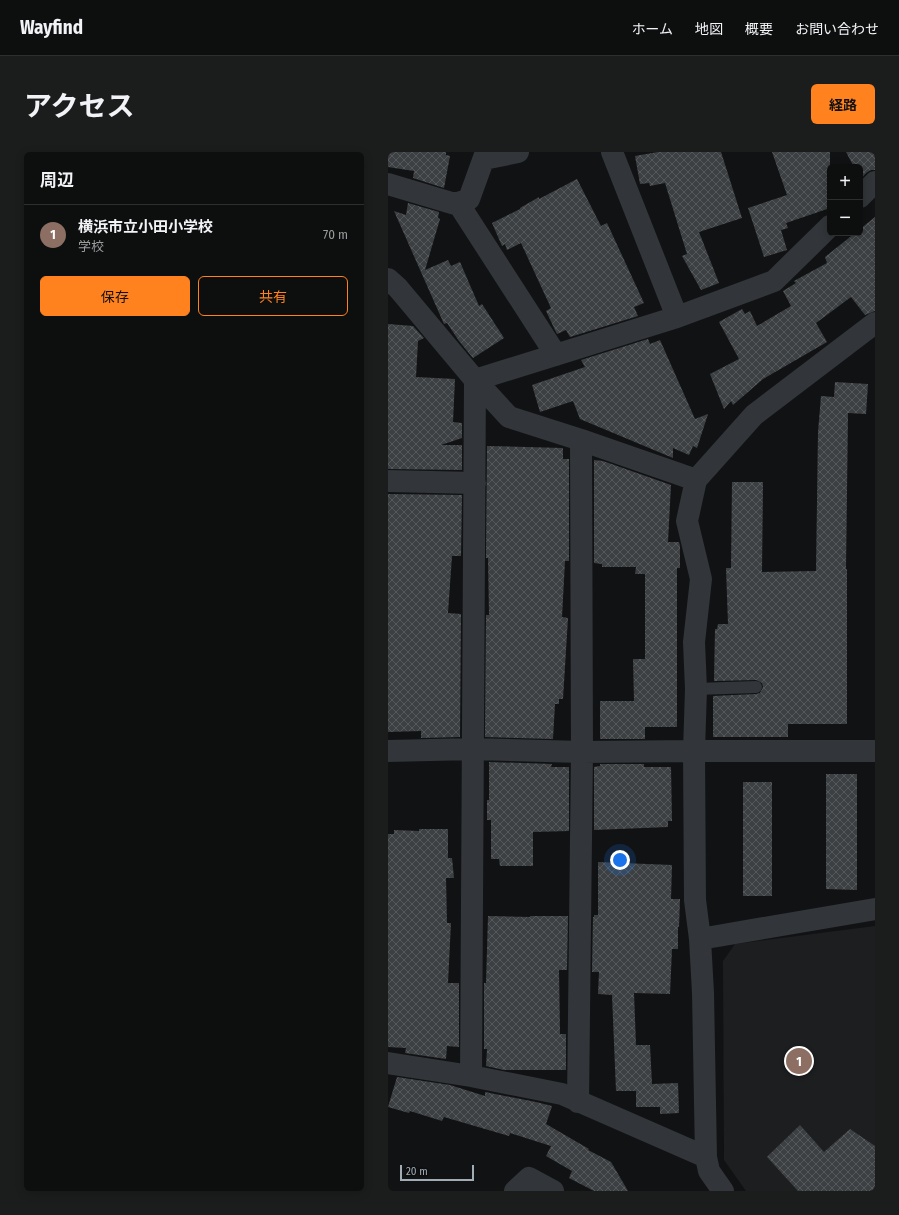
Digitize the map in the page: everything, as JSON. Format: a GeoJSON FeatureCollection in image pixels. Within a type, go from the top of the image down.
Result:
{"type":"FeatureCollection","features":[{"type":"Feature","properties":{"kind":"street"},"geometry":{"type":"LineString","coordinates":[[388,184],[455,204],[469,199],[485,156],[518,152]]}},
{"type":"Feature","properties":{"kind":"street"},"geometry":{"type":"LineString","coordinates":[[612,152],[677,317]]}},
{"type":"Feature","properties":{"kind":"street"},"geometry":{"type":"LineString","coordinates":[[863,194],[875,182]]}},
{"type":"Feature","properties":{"kind":"street"},"geometry":{"type":"LineString","coordinates":[[458,203],[556,355]]}},
{"type":"Feature","properties":{"kind":"street"},"geometry":{"type":"LineString","coordinates":[[475,380],[677,317],[774,281],[827,229]]}},
{"type":"Feature","properties":{"kind":"street"},"geometry":{"type":"LineString","coordinates":[[388,279],[398,288],[475,380],[509,417],[696,480]]}},
{"type":"Feature","properties":{"kind":"street"},"geometry":{"type":"LineString","coordinates":[[723,1191],[710,1171],[706,1157],[703,993],[700,939],[695,900],[694,751],[696,689],[694,642],[702,579],[687,521],[696,480],[754,415],[875,323]]}},
{"type":"Feature","properties":{"kind":"street"},"geometry":{"type":"LineString","coordinates":[[471,1076],[475,380]]}},
{"type":"Feature","properties":{"kind":"street"},"geometry":{"type":"LineString","coordinates":[[578,1102],[582,752],[581,440]]}},
{"type":"Feature","properties":{"kind":"street"},"geometry":{"type":"LineString","coordinates":[[388,481],[475,483]]}},
{"type":"Feature","properties":{"kind":"street"},"geometry":{"type":"LineString","coordinates":[[388,751],[473,749],[582,752],[875,751]]}},
{"type":"Feature","properties":{"kind":"street"},"geometry":{"type":"LineString","coordinates":[[700,939],[875,909]]}},
{"type":"Feature","properties":{"kind":"street"},"geometry":{"type":"LineString","coordinates":[[388,1063],[471,1076],[562,1094],[706,1157]]}},
{"type":"Feature","properties":{"kind":"street"},"geometry":{"type":"LineString","coordinates":[[515,1191],[529,1178],[553,1191]]}},
{"type":"Feature","properties":{"kind":"lane"},"geometry":{"type":"LineString","coordinates":[[696,689],[756,687]]}},
{"type":"Feature","properties":{"kind":"shaded area"},"geometry":{"type":"Polygon","coordinates":[[[875,926],[875,1191],[746,1191],[724,1160],[723,961],[735,944],[875,926]]]}},
{"type":"Feature","properties":{"kind":"building"},"geometry":{"type":"Polygon","coordinates":[[[388,152],[446,152],[446,155],[450,156],[444,188],[413,178],[414,171],[388,167],[388,152]]]}},
{"type":"Feature","properties":{"kind":"building"},"geometry":{"type":"Polygon","coordinates":[[[658,152],[721,152],[742,218],[699,232],[719,283],[701,290],[682,256],[687,254],[665,183],[650,186],[649,183],[640,184],[635,156],[658,152]]]}},
{"type":"Feature","properties":{"kind":"building"},"geometry":{"type":"Polygon","coordinates":[[[772,152],[830,152],[830,164],[827,164],[827,209],[786,223],[788,228],[781,230],[787,250],[764,257],[748,208],[787,195],[772,152]]]}},
{"type":"Feature","properties":{"kind":"building"},"geometry":{"type":"Polygon","coordinates":[[[846,152],[875,152],[875,170],[871,170],[863,177],[863,164],[852,164],[846,152]]]}},
{"type":"Feature","properties":{"kind":"building"},"geometry":{"type":"Polygon","coordinates":[[[577,179],[601,226],[607,223],[644,303],[634,307],[638,316],[570,337],[566,330],[557,334],[546,311],[551,308],[521,243],[507,250],[505,244],[502,246],[492,223],[520,209],[539,197],[539,199],[577,179]]]}},
{"type":"Feature","properties":{"kind":"building"},"geometry":{"type":"Polygon","coordinates":[[[408,203],[439,212],[438,218],[440,219],[425,270],[448,260],[451,266],[460,262],[479,306],[482,304],[504,338],[473,358],[447,323],[444,324],[394,211],[406,215],[408,203]]]}},
{"type":"Feature","properties":{"kind":"building"},"geometry":{"type":"Polygon","coordinates":[[[875,217],[875,311],[865,315],[851,297],[816,323],[827,342],[763,379],[733,405],[731,401],[724,409],[710,374],[739,359],[719,322],[742,309],[745,314],[750,311],[757,326],[791,306],[783,291],[796,283],[794,281],[827,263],[825,257],[851,236],[863,236],[863,227],[875,217]]]}},
{"type":"Feature","properties":{"kind":"building"},"geometry":{"type":"Polygon","coordinates":[[[388,324],[413,326],[424,338],[418,341],[416,377],[455,379],[453,422],[462,423],[462,438],[441,445],[462,445],[462,470],[388,469],[388,324]]]}},
{"type":"Feature","properties":{"kind":"building"},"geometry":{"type":"Polygon","coordinates":[[[648,339],[650,344],[660,340],[695,419],[708,414],[697,448],[693,446],[689,455],[673,448],[673,458],[580,419],[573,401],[540,412],[532,385],[585,367],[581,360],[648,339]]]}},
{"type":"Feature","properties":{"kind":"building"},"geometry":{"type":"Polygon","coordinates":[[[835,382],[868,384],[866,414],[848,413],[846,569],[847,724],[788,724],[788,737],[713,737],[713,696],[756,694],[760,693],[763,687],[762,683],[756,680],[714,681],[715,629],[717,629],[718,624],[728,624],[726,568],[731,568],[732,482],[763,482],[762,572],[816,571],[818,432],[821,396],[834,397],[835,382]]]}},
{"type":"Feature","properties":{"kind":"building"},"geometry":{"type":"Polygon","coordinates":[[[487,446],[563,448],[563,459],[569,459],[569,561],[565,561],[562,617],[568,618],[563,699],[559,699],[559,704],[555,704],[553,739],[485,737],[486,615],[489,615],[488,558],[486,558],[487,446]]]}},
{"type":"Feature","properties":{"kind":"building"},"geometry":{"type":"Polygon","coordinates":[[[594,460],[603,461],[671,485],[668,542],[679,542],[680,546],[680,568],[677,568],[677,727],[645,727],[645,739],[600,739],[600,701],[634,701],[633,659],[645,659],[645,574],[635,574],[636,567],[602,567],[602,564],[594,563],[594,460]]]}},
{"type":"Feature","properties":{"kind":"building"},"geometry":{"type":"Polygon","coordinates":[[[388,494],[462,495],[461,556],[452,556],[448,613],[461,614],[460,737],[421,738],[421,731],[388,732],[388,494]]]}},
{"type":"Feature","properties":{"kind":"building"},"geometry":{"type":"Polygon","coordinates":[[[489,762],[552,764],[551,767],[569,767],[569,831],[533,832],[533,866],[500,866],[499,859],[491,859],[491,820],[487,820],[487,800],[489,800],[489,762]]]}},
{"type":"Feature","properties":{"kind":"building"},"geometry":{"type":"Polygon","coordinates":[[[600,764],[644,764],[644,767],[671,767],[672,821],[668,821],[668,827],[594,830],[594,767],[600,766],[600,764]]]}},
{"type":"Feature","properties":{"kind":"building"},"geometry":{"type":"Polygon","coordinates":[[[826,774],[857,774],[857,890],[826,889],[826,774]]]}},
{"type":"Feature","properties":{"kind":"building"},"geometry":{"type":"Polygon","coordinates":[[[743,782],[772,782],[772,896],[743,896],[743,782]]]}},
{"type":"Feature","properties":{"kind":"building"},"geometry":{"type":"Polygon","coordinates":[[[419,829],[448,829],[448,858],[452,858],[454,878],[446,878],[447,923],[451,923],[448,983],[459,983],[459,1047],[447,1046],[446,1059],[405,1053],[406,1048],[388,1047],[388,834],[394,834],[394,830],[419,831],[419,829]]]}},
{"type":"Feature","properties":{"kind":"building"},"geometry":{"type":"Polygon","coordinates":[[[598,862],[672,865],[671,899],[680,899],[678,949],[672,949],[670,994],[634,993],[636,1045],[650,1045],[652,1084],[678,1083],[679,1113],[660,1114],[660,1107],[636,1107],[636,1091],[616,1091],[612,995],[598,994],[599,972],[592,972],[593,917],[594,915],[598,915],[598,862]]]}},
{"type":"Feature","properties":{"kind":"building"},"geometry":{"type":"Polygon","coordinates":[[[488,916],[568,916],[567,970],[559,970],[560,1034],[566,1034],[566,1070],[504,1070],[486,1066],[487,1049],[484,1049],[484,983],[486,983],[488,916]]]}},
{"type":"Feature","properties":{"kind":"building"},"geometry":{"type":"Polygon","coordinates":[[[397,1077],[450,1085],[485,1096],[485,1092],[552,1106],[546,1124],[589,1149],[588,1150],[611,1162],[628,1191],[594,1191],[569,1178],[572,1171],[546,1156],[551,1146],[510,1133],[509,1136],[444,1117],[442,1121],[410,1111],[409,1113],[388,1107],[397,1077]]]}},
{"type":"Feature","properties":{"kind":"building"},"geometry":{"type":"Polygon","coordinates":[[[800,1125],[824,1152],[850,1129],[875,1146],[875,1191],[798,1191],[767,1157],[800,1125]]]}},
{"type":"Feature","properties":{"kind":"place","name":"横浜市立小田小学校"},"geometry":{"type":"Point","coordinates":[799,1061]}}]}
